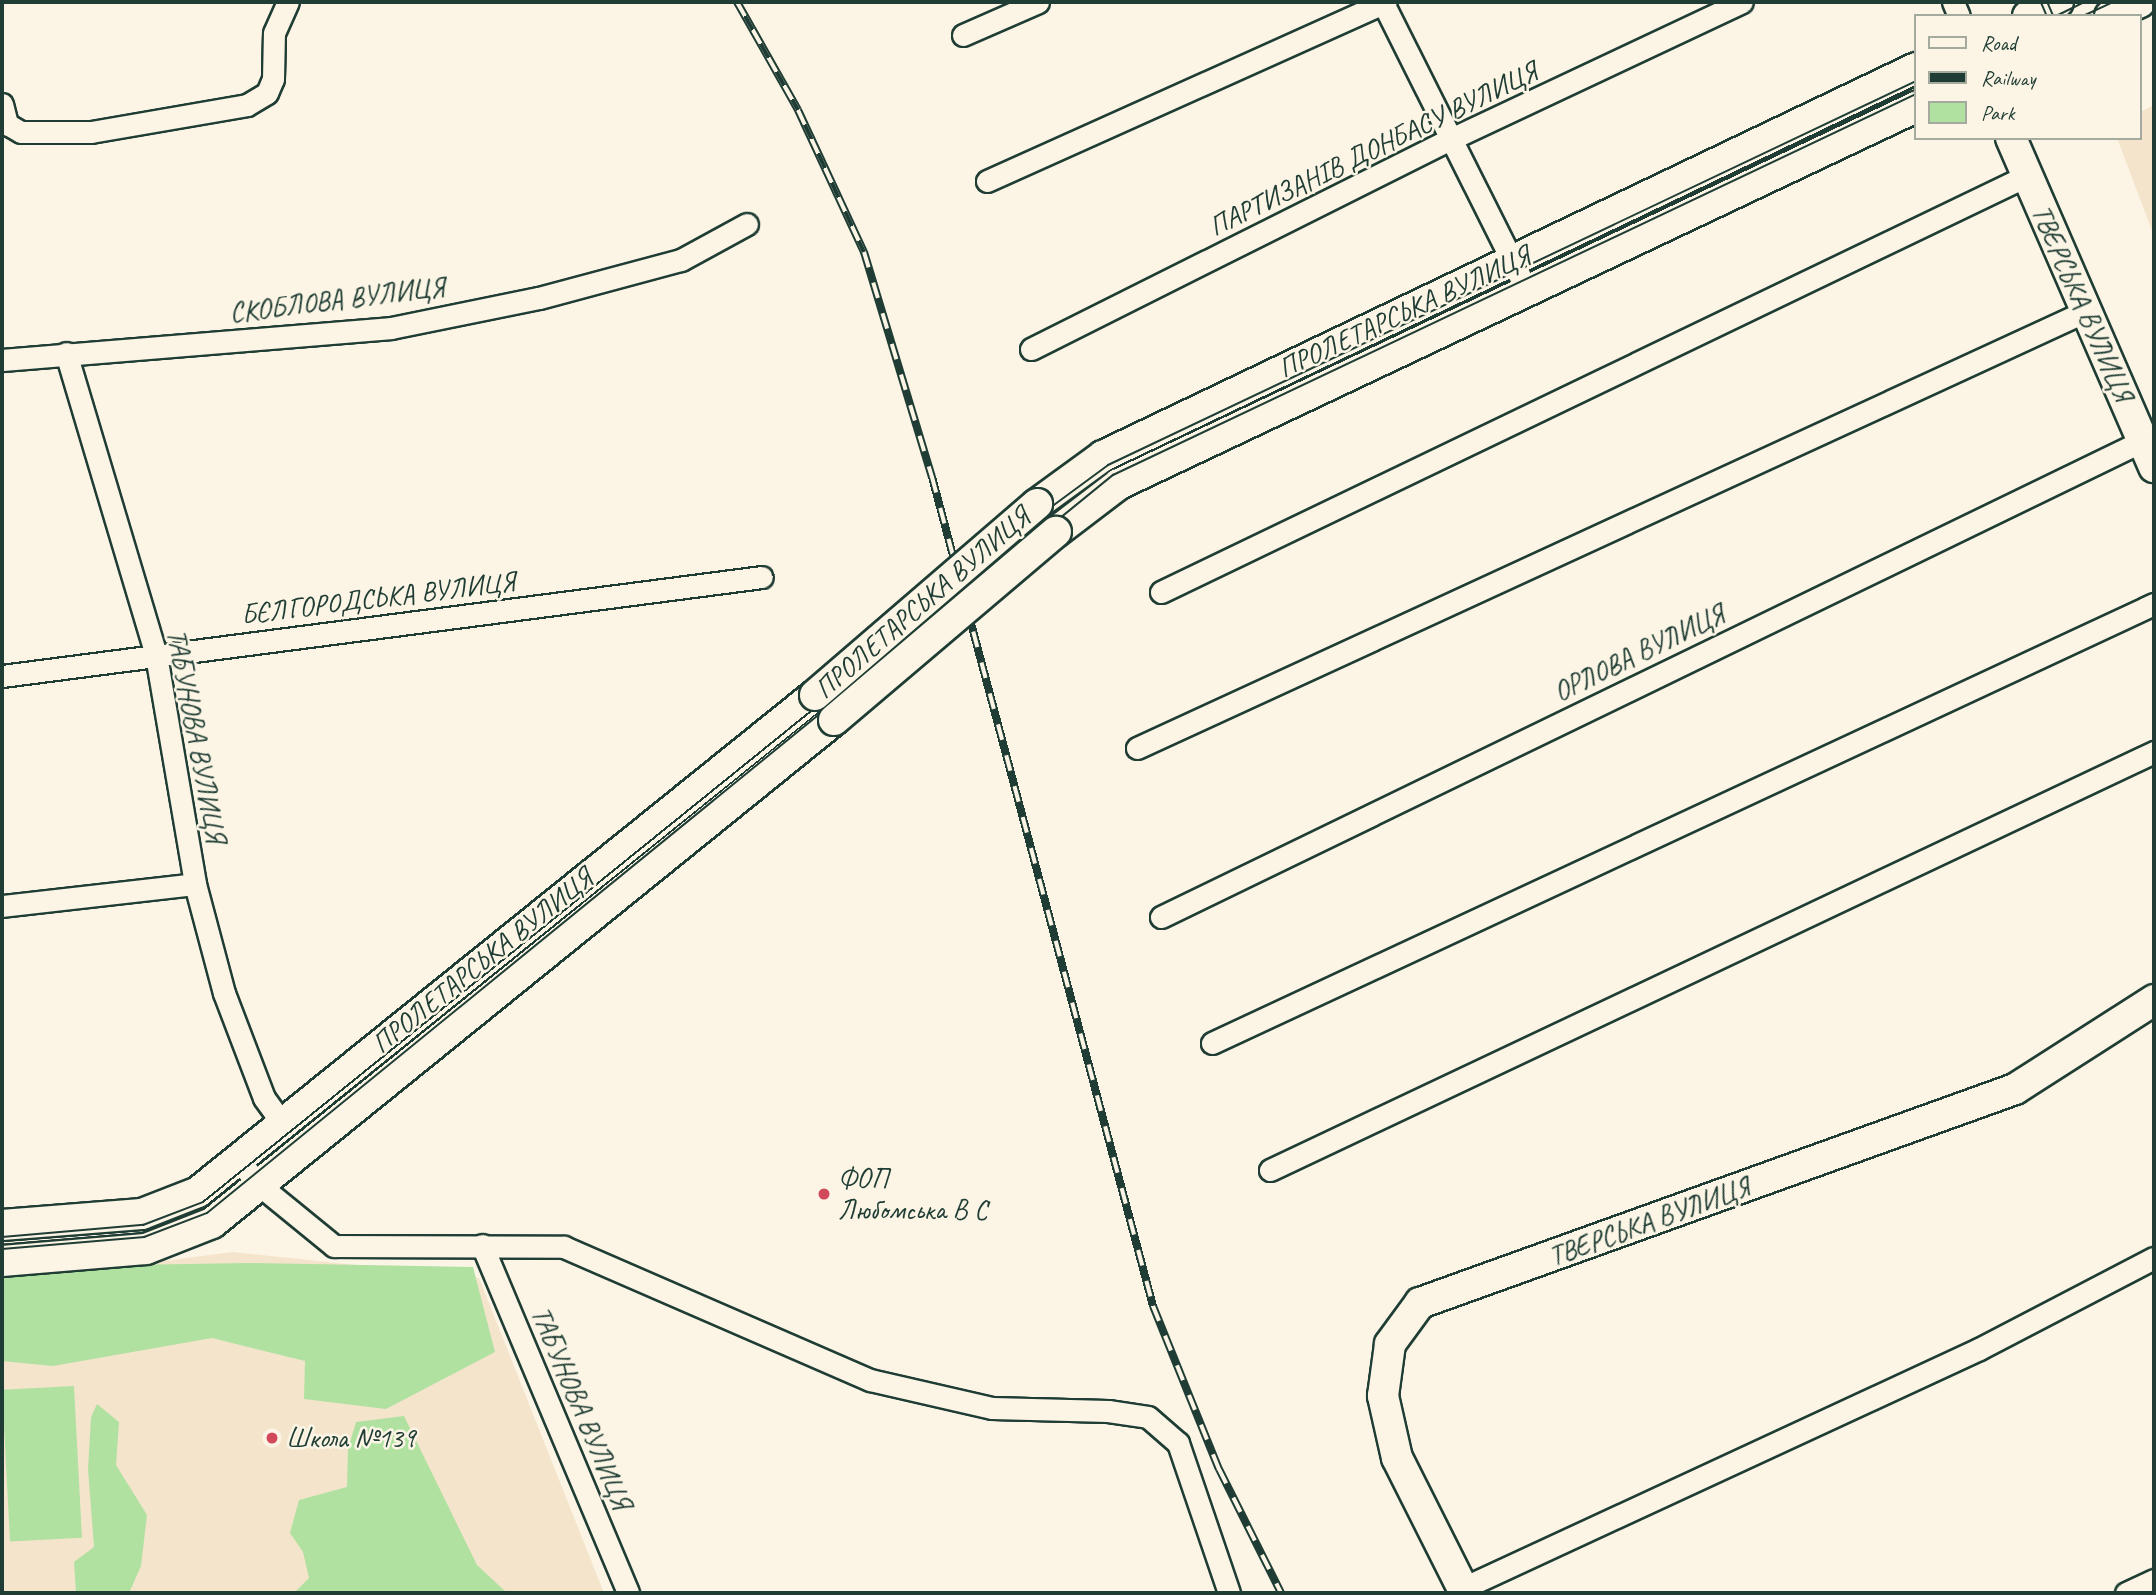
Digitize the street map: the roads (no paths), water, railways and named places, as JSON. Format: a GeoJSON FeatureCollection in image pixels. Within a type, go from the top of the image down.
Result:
{"type":"FeatureCollection","features":[{"type":"Feature","properties":{"kind":"main road"},"geometry":{"type":"LineString","coordinates":[[2032,14],[2058,2]]}},
{"type":"Feature","properties":{"kind":"main road"},"geometry":{"type":"LineString","coordinates":[[2114,14],[2140,2]]}},
{"type":"Feature","properties":{"kind":"main road","name":"ПРОЛЕТАРСЬКА ВУЛИЦЯ"},"geometry":{"type":"LineString","coordinates":[[2,1225],[142,1214],[198,1192],[815,695],[1037,504],[1102,456],[1914,69]]}},
{"type":"Feature","properties":{"kind":"main road","name":"ПРОЛЕТАРСЬКА ВУЛИЦЯ"},"geometry":{"type":"LineString","coordinates":[[2,1261],[146,1249],[212,1223],[834,720],[1056,531],[1119,484],[1914,108]]}},
{"type":"Feature","properties":{"kind":"main road","name":"ТВЕРСЬКА ВУЛИЦЯ"},"geometry":{"type":"LineString","coordinates":[[2012,140],[2084,312],[2154,467]]}},
{"type":"Feature","properties":{"kind":"main road","name":"ТВЕРСЬКА ВУЛИЦЯ"},"geometry":{"type":"LineString","coordinates":[[1464,1591],[1397,1458],[1383,1396],[1390,1344],[1420,1303],[2015,1089],[2154,1000]]}},
{"type":"Feature","properties":{"kind":"street"},"geometry":{"type":"LineString","coordinates":[[2,104],[7,124],[21,132],[91,132],[247,105],[267,93],[273,79],[274,33],[288,2]]}},
{"type":"Feature","properties":{"kind":"street"},"geometry":{"type":"LineString","coordinates":[[964,35],[1038,2]]}},
{"type":"Feature","properties":{"kind":"street"},"geometry":{"type":"LineString","coordinates":[[987,181],[1385,2],[1527,291]]}},
{"type":"Feature","properties":{"kind":"street","name":"ПАРТИЗАНІВ ДОНБАСУ ВУЛИЦЯ"},"geometry":{"type":"LineString","coordinates":[[1031,349],[1454,138],[1741,2]]}},
{"type":"Feature","properties":{"kind":"street"},"geometry":{"type":"LineString","coordinates":[[1161,592],[2026,176]]}},
{"type":"Feature","properties":{"kind":"street","name":"СКОБЛОВА ВУЛИЦЯ"},"geometry":{"type":"LineString","coordinates":[[2,360],[391,328],[539,298],[681,260],[747,224]]}},
{"type":"Feature","properties":{"kind":"street"},"geometry":{"type":"LineString","coordinates":[[1137,748],[2084,312]]}},
{"type":"Feature","properties":{"kind":"street","name":"ТАБУНОВА ВУЛИЦЯ"},"geometry":{"type":"LineString","coordinates":[[66,354],[156,655],[195,884],[225,993],[264,1098],[282,1123]]}},
{"type":"Feature","properties":{"kind":"street","name":"ОРЛОВА ВУЛИЦЯ"},"geometry":{"type":"LineString","coordinates":[[1161,917],[2142,441]]}},
{"type":"Feature","properties":{"kind":"street","name":"БЄЛГОРОДСЬКА ВУЛИЦЯ"},"geometry":{"type":"LineString","coordinates":[[2,676],[762,577]]}},
{"type":"Feature","properties":{"kind":"street"},"geometry":{"type":"LineString","coordinates":[[1212,1043],[2154,604]]}},
{"type":"Feature","properties":{"kind":"street"},"geometry":{"type":"LineString","coordinates":[[1270,1170],[2154,752]]}},
{"type":"Feature","properties":{"kind":"street"},"geometry":{"type":"LineString","coordinates":[[2,906],[195,884]]}},
{"type":"Feature","properties":{"kind":"street"},"geometry":{"type":"LineString","coordinates":[[239,1160],[258,1184],[334,1246],[564,1247],[870,1380],[992,1408],[1108,1411],[1148,1418],[1178,1443],[1229,1593]]}},
{"type":"Feature","properties":{"kind":"street","name":"ТАБУНОВА ВУЛИЦЯ"},"geometry":{"type":"LineString","coordinates":[[482,1245],[628,1593]]}},
{"type":"Feature","properties":{"kind":"street","name":"ТВЕРСЬКА ВУЛИЦЯ"},"geometry":{"type":"LineString","coordinates":[[1464,1591],[1979,1349],[2154,1258]]}},
{"type":"Feature","properties":{"kind":"street"},"geometry":{"type":"LineString","coordinates":[[2126,1593],[2154,1580]]}},
{"type":"Feature","properties":{"kind":"tram line"},"geometry":{"type":"LineString","coordinates":[[2060,14],[2085,2]]}},
{"type":"Feature","properties":{"kind":"tram line"},"geometry":{"type":"LineString","coordinates":[[2087,14],[2113,2]]}},
{"type":"Feature","properties":{"kind":"tram line"},"geometry":{"type":"LineString","coordinates":[[2,1237],[143,1225],[203,1202],[821,703],[1043,513],[1108,465],[1914,82]]}},
{"type":"Feature","properties":{"kind":"tram line"},"geometry":{"type":"LineString","coordinates":[[2,1249],[144,1237],[207,1213],[1113,475],[1914,95]]}},
{"type":"Feature","properties":{"kind":"railway"},"geometry":{"type":"LineString","coordinates":[[737,2],[798,110],[864,252],[932,477],[1153,1306],[1219,1469],[1281,1593]]}},
{"type":"Feature","properties":{"kind":"railway"},"geometry":{"type":"LineString","coordinates":[[2044,2],[2049,14]]}},
{"type":"Feature","properties":{"kind":"place","name":"ФОП Любомська В С"},"geometry":{"type":"Point","coordinates":[824,1194]}},
{"type":"Feature","properties":{"kind":"place","name":"Школа №139"},"geometry":{"type":"Point","coordinates":[272,1438]}}]}
